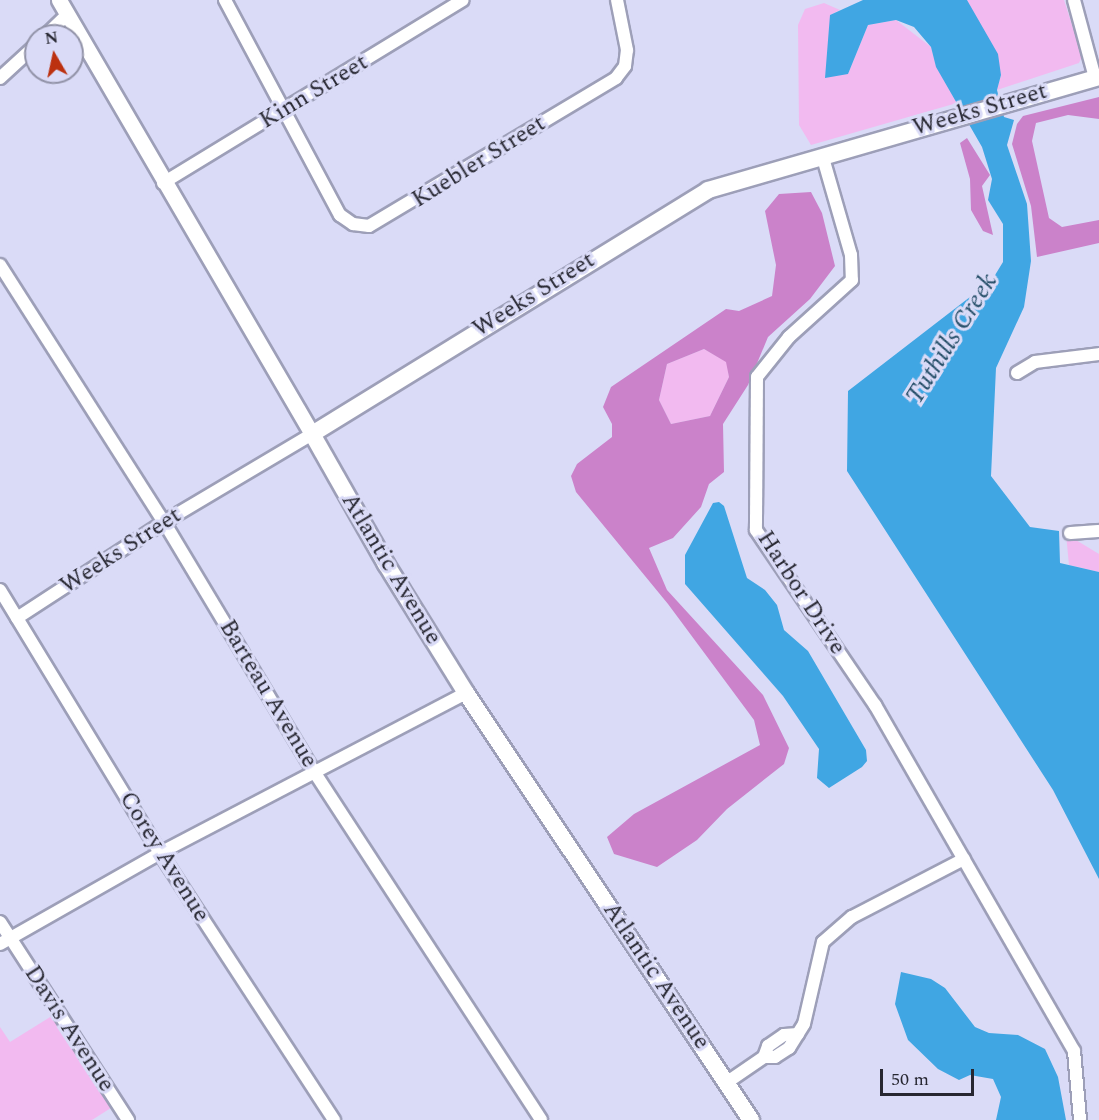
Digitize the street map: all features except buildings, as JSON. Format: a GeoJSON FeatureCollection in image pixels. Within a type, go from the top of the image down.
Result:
{"type":"FeatureCollection","features":[{"type":"Feature","properties":{"kind":"main road","name":"Weeks Street"},"geometry":{"type":"LineString","coordinates":[[312,434],[708,190],[1097,77]]}},
{"type":"Feature","properties":{"kind":"main road","name":"Atlantic Avenue"},"geometry":{"type":"LineString","coordinates":[[312,434],[386,564],[466,693],[751,1120]]}},
{"type":"Feature","properties":{"kind":"street","name":"Atlantic Avenue"},"geometry":{"type":"LineString","coordinates":[[59,0],[163,183],[312,434]]}},
{"type":"Feature","properties":{"kind":"street"},"geometry":{"type":"LineString","coordinates":[[225,0],[285,110]]}},
{"type":"Feature","properties":{"kind":"street","name":"Kinn Street"},"geometry":{"type":"LineString","coordinates":[[163,183],[463,0]]}},
{"type":"Feature","properties":{"kind":"street","name":"Kuebler Street"},"geometry":{"type":"LineString","coordinates":[[285,110],[340,215],[353,224],[369,226],[385,220],[616,78],[625,66],[627,50],[617,0]]}},
{"type":"Feature","properties":{"kind":"street"},"geometry":{"type":"LineString","coordinates":[[1074,0],[1097,77]]}},
{"type":"Feature","properties":{"kind":"street"},"geometry":{"type":"LineString","coordinates":[[58,24],[68,14]]}},
{"type":"Feature","properties":{"kind":"street"},"geometry":{"type":"LineString","coordinates":[[0,78],[24,56]]}},
{"type":"Feature","properties":{"kind":"street","name":"Harbor Drive"},"geometry":{"type":"LineString","coordinates":[[823,158],[850,249],[852,280],[789,337],[757,376],[756,530],[875,705],[1074,1051],[1080,1120]]}},
{"type":"Feature","properties":{"kind":"street","name":"Barteau Avenue"},"geometry":{"type":"LineString","coordinates":[[0,266],[164,522],[315,773],[541,1120]]}},
{"type":"Feature","properties":{"kind":"street"},"geometry":{"type":"LineString","coordinates":[[1017,373],[1035,362],[1099,354]]}},
{"type":"Feature","properties":{"kind":"street","name":"Weeks Street"},"geometry":{"type":"LineString","coordinates":[[17,618],[164,522],[312,434]]}},
{"type":"Feature","properties":{"kind":"street"},"geometry":{"type":"LineString","coordinates":[[1070,533],[1099,531]]}},
{"type":"Feature","properties":{"kind":"street","name":"Corey Avenue"},"geometry":{"type":"LineString","coordinates":[[0,590],[160,853],[334,1120]]}},
{"type":"Feature","properties":{"kind":"street"},"geometry":{"type":"LineString","coordinates":[[5,941],[160,853],[466,693]]}},
{"type":"Feature","properties":{"kind":"street"},"geometry":{"type":"LineString","coordinates":[[726,1083],[764,1057],[775,1057],[789,1048],[798,1034],[823,942],[852,917],[964,859]]}},
{"type":"Feature","properties":{"kind":"street","name":"Davis Avenue"},"geometry":{"type":"LineString","coordinates":[[0,922],[5,941],[128,1120]]}},
{"type":"Feature","properties":{"kind":"shaded area"},"geometry":{"type":"Polygon","coordinates":[[[967,0],[1064,0],[1082,56],[1079,63],[997,90],[1001,75],[967,0]]]}},
{"type":"Feature","properties":{"kind":"shaded area"},"geometry":{"type":"Polygon","coordinates":[[[824,3],[840,10],[830,15],[848,74],[868,25],[896,20],[931,47],[936,66],[957,103],[811,145],[799,125],[798,25],[805,9],[824,3]]]}},
{"type":"Feature","properties":{"kind":"shaded area"},"geometry":{"type":"Polygon","coordinates":[[[1099,97],[1099,119],[1068,115],[1036,123],[1032,141],[1049,218],[1062,227],[1099,220],[1099,243],[1037,257],[1031,206],[1012,144],[1017,124],[1023,116],[1099,97]]]}},
{"type":"Feature","properties":{"kind":"shaded area"},"geometry":{"type":"Polygon","coordinates":[[[967,138],[990,175],[982,186],[993,235],[983,231],[971,210],[970,179],[960,143],[967,138]]]}},
{"type":"Feature","properties":{"kind":"shaded area"},"geometry":{"type":"Polygon","coordinates":[[[811,192],[822,213],[835,266],[810,299],[768,337],[748,385],[723,424],[724,472],[709,484],[701,507],[673,538],[649,548],[667,590],[763,695],[789,748],[784,764],[727,809],[697,840],[657,867],[614,854],[607,837],[634,814],[760,745],[754,720],[668,604],[576,492],[571,476],[577,464],[612,437],[612,424],[603,407],[611,387],[726,309],[739,311],[772,296],[776,265],[765,211],[779,194],[811,192]],[[704,349],[667,364],[659,400],[671,424],[710,416],[729,377],[726,362],[704,349]]]}},
{"type":"Feature","properties":{"kind":"shaded area"},"geometry":{"type":"Polygon","coordinates":[[[704,349],[727,362],[729,377],[710,416],[671,424],[659,400],[667,364],[704,349]]]}},
{"type":"Feature","properties":{"kind":"shaded area"},"geometry":{"type":"Polygon","coordinates":[[[1066,534],[1099,554],[1099,572],[1069,565],[1066,534]]]}},
{"type":"Feature","properties":{"kind":"shaded area"},"geometry":{"type":"Polygon","coordinates":[[[55,1014],[114,1106],[92,1120],[0,1120],[0,1027],[10,1042],[55,1014]]]}},
{"type":"Feature","properties":{"kind":"water","name":"Tuthills Creek"},"geometry":{"type":"Polygon","coordinates":[[[863,0],[967,0],[998,54],[1001,75],[997,90],[1004,117],[1014,120],[1007,145],[1027,204],[1031,261],[1024,307],[996,368],[991,476],[1030,527],[1059,531],[1060,563],[1099,572],[1099,879],[1053,790],[847,471],[848,391],[992,280],[1003,262],[1003,224],[988,200],[992,179],[982,147],[936,67],[931,47],[914,27],[896,20],[868,25],[848,74],[825,78],[830,15],[863,0]]]}},
{"type":"Feature","properties":{"kind":"water"},"geometry":{"type":"Polygon","coordinates":[[[719,502],[724,506],[747,578],[765,590],[777,605],[784,630],[808,651],[866,750],[867,761],[862,767],[829,788],[817,778],[819,749],[783,696],[685,584],[685,555],[713,503],[719,502]]]}},
{"type":"Feature","properties":{"kind":"water"},"geometry":{"type":"Polygon","coordinates":[[[901,972],[931,979],[945,988],[975,1027],[989,1033],[1018,1035],[1045,1049],[1058,1077],[1066,1120],[996,1120],[1001,1097],[993,1079],[970,1075],[959,1080],[938,1069],[908,1040],[895,1004],[901,972]]]}}]}
